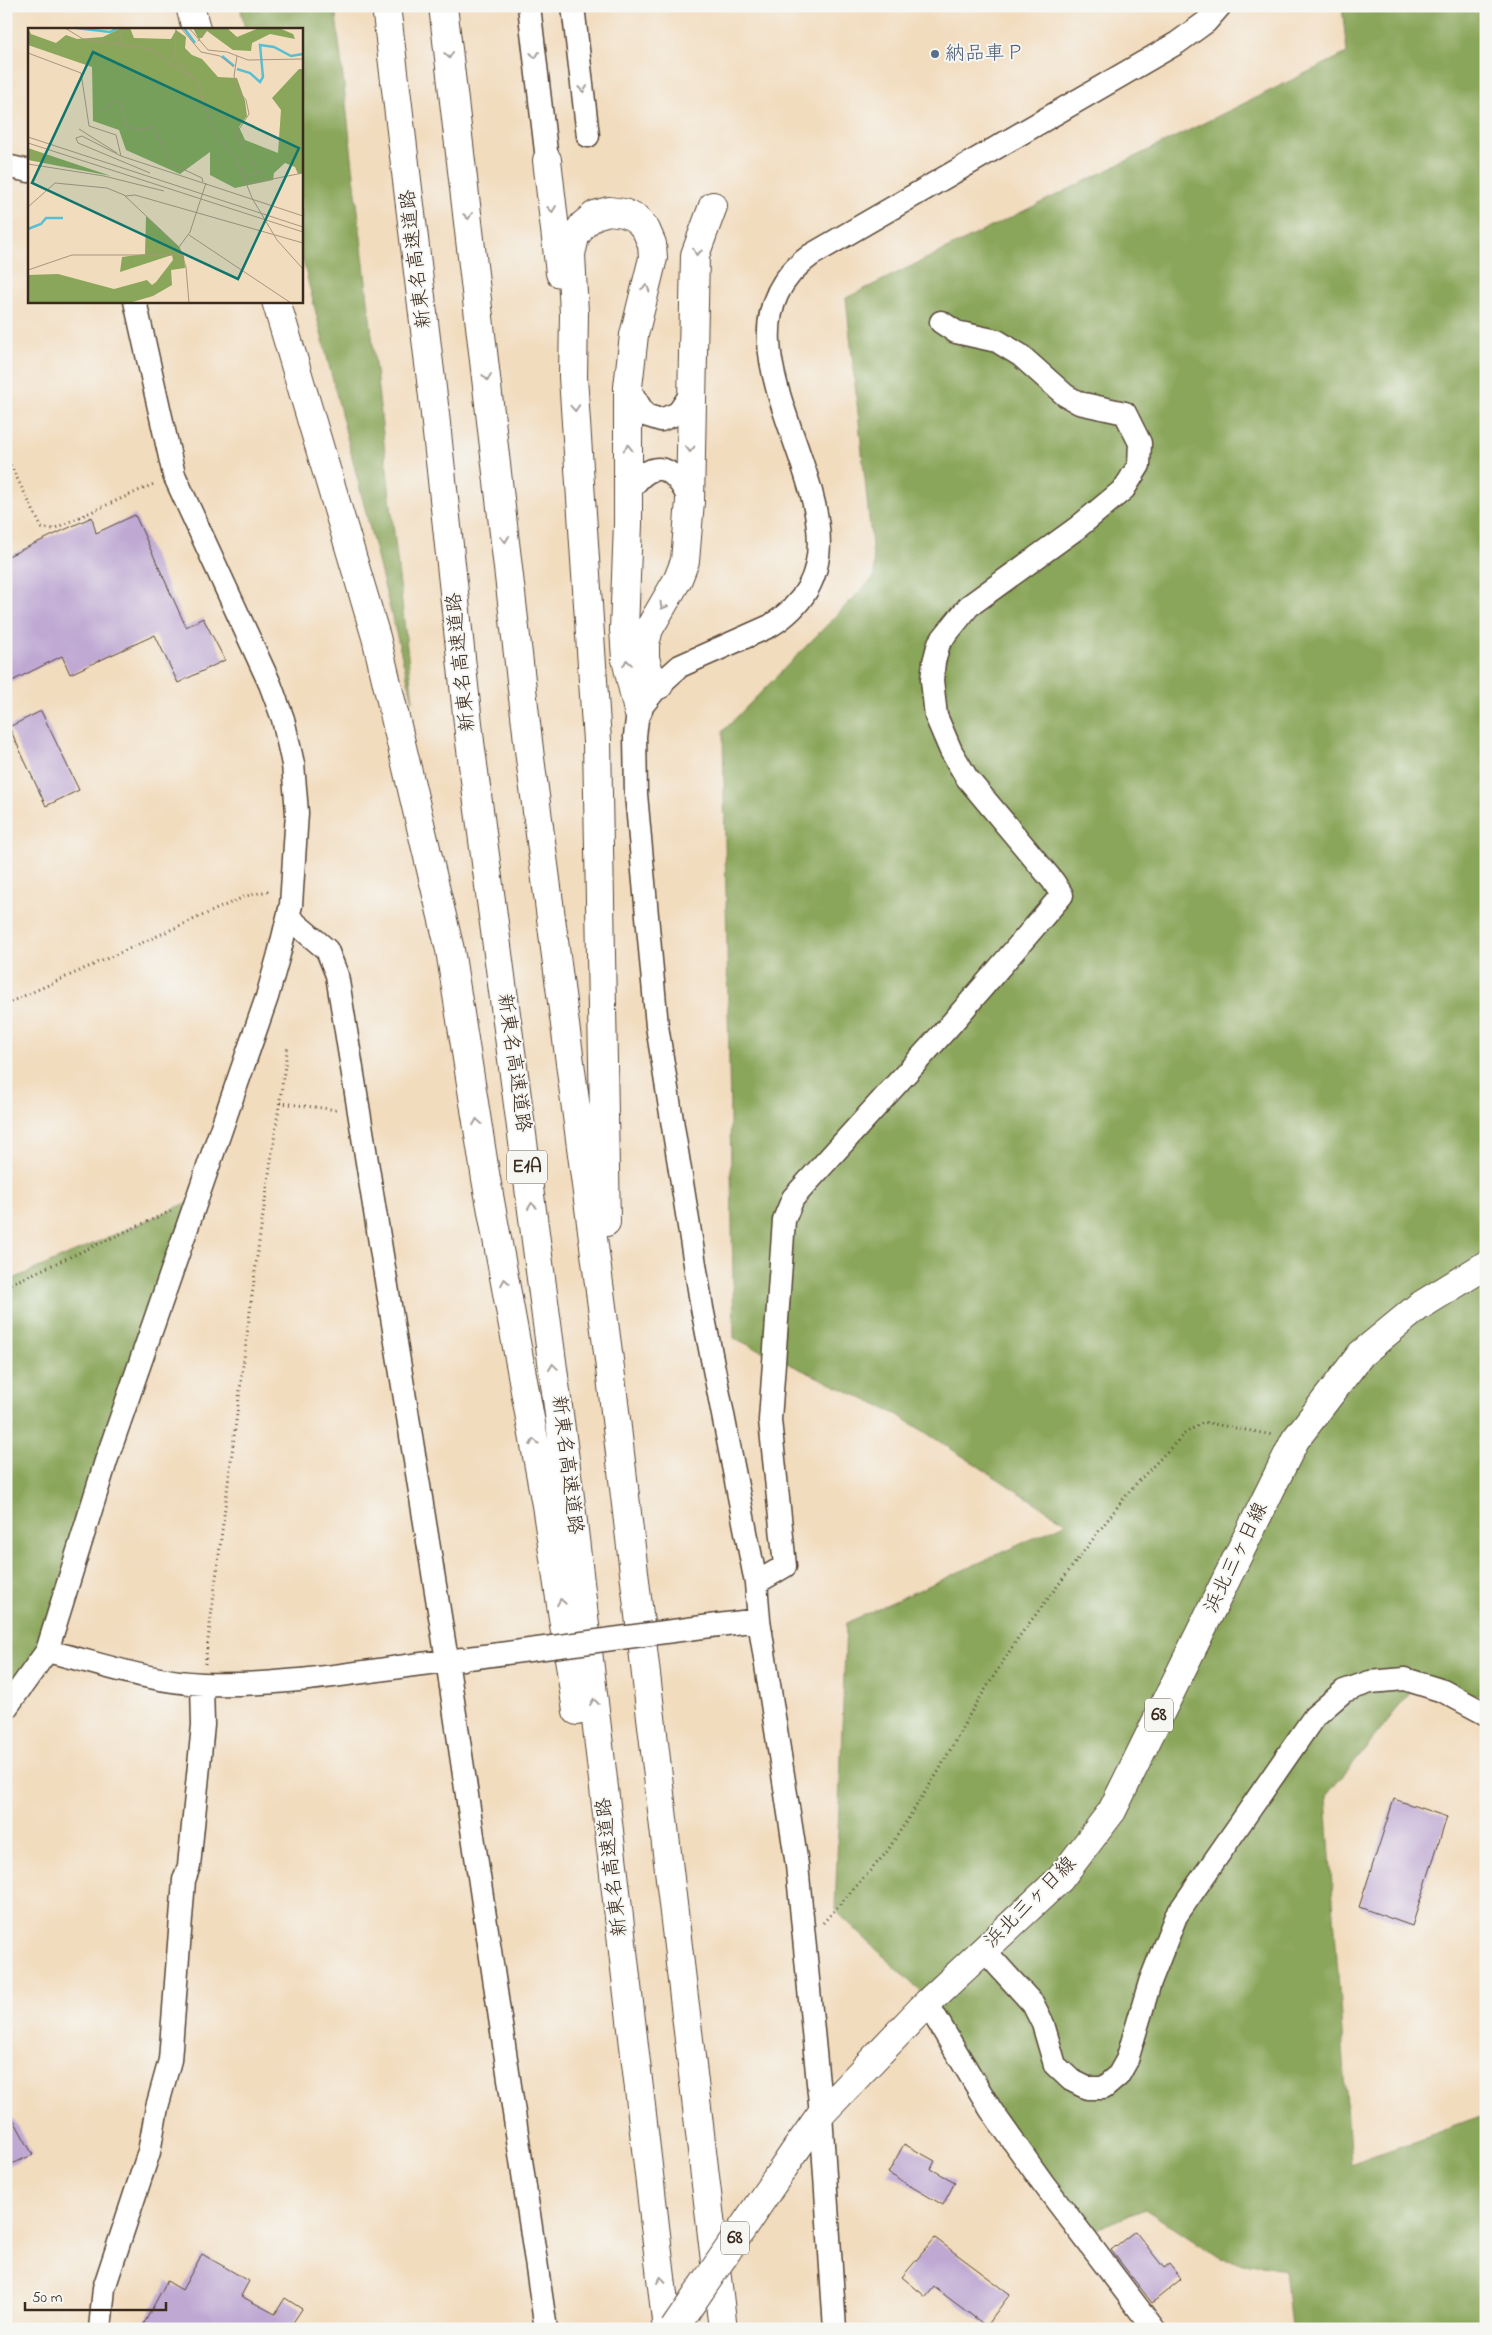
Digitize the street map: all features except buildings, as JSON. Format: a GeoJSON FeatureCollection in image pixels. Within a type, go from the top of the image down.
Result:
{"type":"FeatureCollection","features":[{"type":"Feature","properties":{"kind":"main road"},"geometry":{"type":"LineString","coordinates":[[190,6],[196,28]]}},
{"type":"Feature","properties":{"kind":"main road","name":"新東名高速道路"},"geometry":{"type":"LineString","coordinates":[[386,6],[434,405],[470,742],[572,1505],[667,2329]]}},
{"type":"Feature","properties":{"kind":"main road"},"geometry":{"type":"LineString","coordinates":[[443,6],[530,758],[609,1360],[723,2329]]}},
{"type":"Feature","properties":{"kind":"main road"},"geometry":{"type":"LineString","coordinates":[[547,160],[573,377],[597,741],[609,1360]]}},
{"type":"Feature","properties":{"kind":"main road"},"geometry":{"type":"LineString","coordinates":[[659,685],[649,672],[645,658],[645,644],[649,628],[678,579],[685,561],[690,501],[695,254],[702,231],[713,206]]}},
{"type":"Feature","properties":{"kind":"main road"},"geometry":{"type":"LineString","coordinates":[[573,377],[574,314],[572,254],[575,238],[583,224],[595,216],[609,211],[624,213],[638,219],[646,230],[652,244],[653,258],[634,335],[628,386],[628,493],[624,630],[626,659],[638,711]]}},
{"type":"Feature","properties":{"kind":"main road"},"geometry":{"type":"LineString","coordinates":[[276,302],[376,637],[450,950],[486,1179],[546,1505],[652,2204]]}},
{"type":"Feature","properties":{"kind":"main road","name":"浜北三ヶ日線"},"geometry":{"type":"LineString","coordinates":[[674,2329],[821,2114],[927,2003],[1060,1879],[1112,1811],[1296,1440],[1361,1354],[1418,1307],[1486,1265]]}},
{"type":"Feature","properties":{"kind":"street"},"geometry":{"type":"LineString","coordinates":[[529,6],[547,160]]}},
{"type":"Feature","properties":{"kind":"street"},"geometry":{"type":"LineString","coordinates":[[573,6],[588,136]]}},
{"type":"Feature","properties":{"kind":"street"},"geometry":{"type":"LineString","coordinates":[[835,2329],[821,2114],[803,1944],[797,1865],[759,1620],[756,1584],[702,1308],[657,1026],[636,794],[635,736],[638,711],[659,685],[680,666],[770,626],[783,618],[802,600],[810,588],[816,571],[819,553],[818,522],[776,380],[767,336],[774,299],[784,279],[811,255],[1177,43],[1206,22],[1220,6]]}},
{"type":"Feature","properties":{"kind":"street"},"geometry":{"type":"LineString","coordinates":[[6,166],[28,171]]}},
{"type":"Feature","properties":{"kind":"street"},"geometry":{"type":"LineString","coordinates":[[6,1708],[47,1651],[106,1461],[267,997],[288,917],[293,885],[297,813],[293,764],[283,719],[270,684],[174,475],[135,302]]}},
{"type":"Feature","properties":{"kind":"street"},"geometry":{"type":"LineString","coordinates":[[756,1584],[785,1566],[770,1420],[784,1220],[793,1198],[951,1024],[1062,896],[1053,881],[967,778],[951,751],[936,716],[932,680],[939,643],[969,606],[1077,528],[1124,489],[1138,465],[1140,442],[1125,413],[1079,403],[1065,396],[1020,355],[997,341],[956,332],[941,322]]}},
{"type":"Feature","properties":{"kind":"street"},"geometry":{"type":"LineString","coordinates":[[628,386],[645,415],[661,420],[678,413],[691,394]]}},
{"type":"Feature","properties":{"kind":"street"},"geometry":{"type":"LineString","coordinates":[[628,493],[642,476],[664,469],[672,473],[679,481],[690,501]]}},
{"type":"Feature","properties":{"kind":"street"},"geometry":{"type":"LineString","coordinates":[[288,917],[327,950],[337,975],[359,1113],[458,1659],[546,2329]]}},
{"type":"Feature","properties":{"kind":"street"},"geometry":{"type":"LineString","coordinates":[[47,1651],[110,1668],[202,1684],[313,1678],[759,1620]]}},
{"type":"Feature","properties":{"kind":"street"},"geometry":{"type":"LineString","coordinates":[[984,1950],[1033,2004],[1043,2024],[1055,2065],[1071,2080],[1087,2088],[1104,2088],[1118,2076],[1127,2060],[1150,1982],[1176,1916],[1314,1717],[1344,1691],[1370,1682],[1405,1679],[1443,1691],[1486,1714]]}},
{"type":"Feature","properties":{"kind":"street"},"geometry":{"type":"LineString","coordinates":[[100,2329],[104,2288],[148,2152],[157,2107],[170,2060],[184,1880],[189,1866],[203,1725],[202,1684]]}},
{"type":"Feature","properties":{"kind":"street"},"geometry":{"type":"LineString","coordinates":[[927,2003],[991,2110],[1043,2183],[1154,2329]]}},
{"type":"Feature","properties":{"kind":"path"},"geometry":{"type":"LineString","coordinates":[[6,456],[42,528],[53,529],[174,475]]}},
{"type":"Feature","properties":{"kind":"path"},"geometry":{"type":"LineString","coordinates":[[6,1004],[246,896],[293,885]]}},
{"type":"Feature","properties":{"kind":"path"},"geometry":{"type":"LineString","coordinates":[[202,1684],[258,1249],[288,1046]]}},
{"type":"Feature","properties":{"kind":"path"},"geometry":{"type":"LineString","coordinates":[[280,1103],[359,1113]]}},
{"type":"Feature","properties":{"kind":"path"},"geometry":{"type":"LineString","coordinates":[[6,1286],[198,1198]]}},
{"type":"Feature","properties":{"kind":"path"},"geometry":{"type":"LineString","coordinates":[[803,1944],[886,1853],[938,1772],[971,1712],[1018,1638],[1131,1489],[1184,1434],[1203,1422],[1296,1440]]}},
{"type":"Feature","properties":{"kind":"green space"},"geometry":{"type":"Polygon","coordinates":[[[240,6],[335,6],[413,701],[302,257],[302,28],[245,28],[240,6]]]}},
{"type":"Feature","properties":{"kind":"green space"},"geometry":{"type":"Polygon","coordinates":[[[1342,6],[1486,6],[1486,1696],[1418,1683],[1326,1797],[1351,2164],[1486,2115],[1486,2329],[1291,2329],[1285,2270],[1221,2259],[1145,2209],[1082,2235],[922,1993],[835,1910],[846,1623],[1067,1523],[898,1415],[734,1338],[723,731],[875,576],[846,298],[1347,53],[1342,6]]]}},
{"type":"Feature","properties":{"kind":"green space"},"geometry":{"type":"Polygon","coordinates":[[[189,1202],[49,1645],[6,1699],[6,1282],[189,1202]]]}},
{"type":"Feature","properties":{"kind":"place","name":"納品車Ｐ"},"geometry":{"type":"Point","coordinates":[935,54]}}]}
